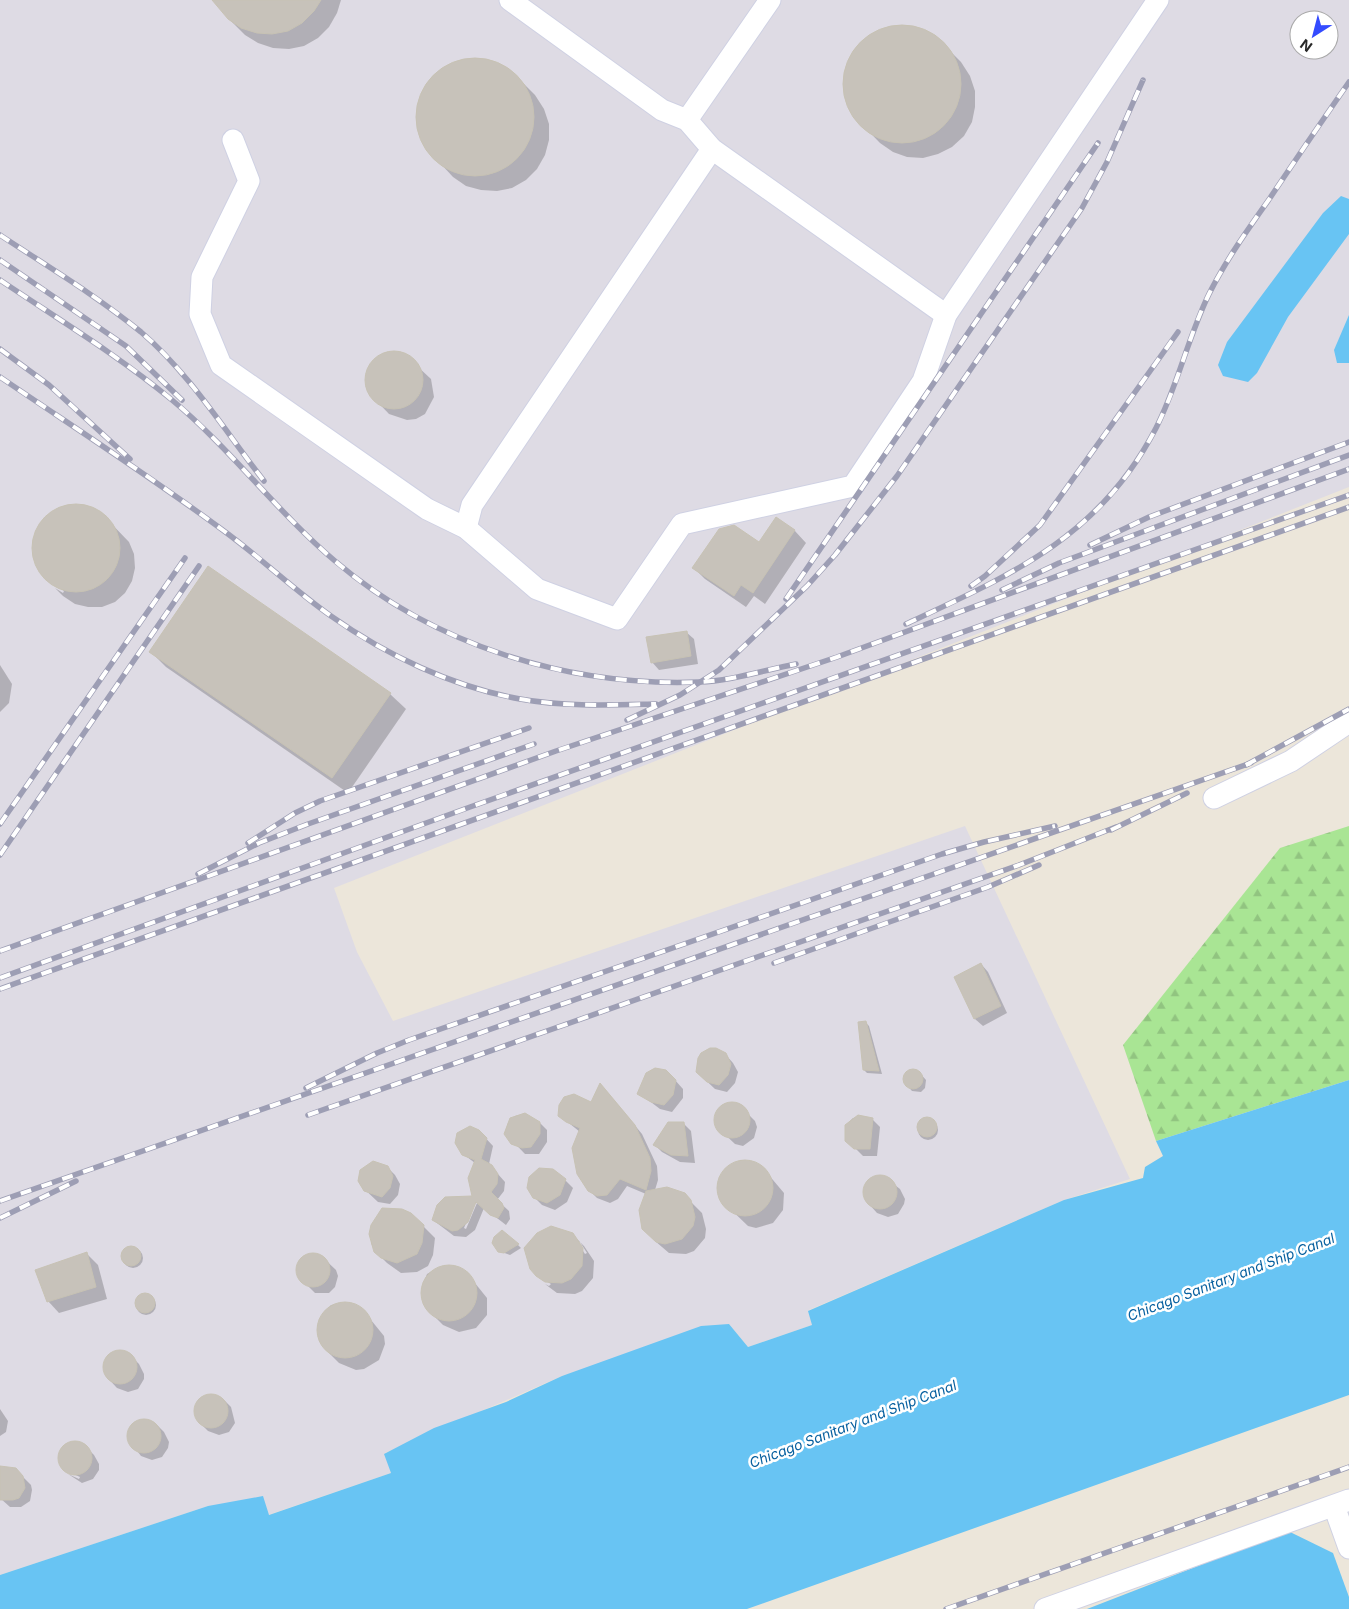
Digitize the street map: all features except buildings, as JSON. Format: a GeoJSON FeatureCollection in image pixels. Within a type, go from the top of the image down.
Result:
{"type":"FeatureCollection","features":[{"type":"Feature","properties":{"kind":"lane"},"geometry":{"type":"LineString","coordinates":[[510,0],[662,110],[687,120],[712,149],[946,315]]}},
{"type":"Feature","properties":{"kind":"lane"},"geometry":{"type":"LineString","coordinates":[[687,120],[770,0]]}},
{"type":"Feature","properties":{"kind":"lane"},"geometry":{"type":"LineString","coordinates":[[233,140],[249,181],[202,277],[200,314],[221,365],[427,509],[466,528],[537,588],[617,619],[682,524],[853,486],[923,381],[946,315],[1158,0]]}},
{"type":"Feature","properties":{"kind":"lane"},"geometry":{"type":"LineString","coordinates":[[466,528],[472,505],[712,149]]}},
{"type":"Feature","properties":{"kind":"lane"},"geometry":{"type":"LineString","coordinates":[[1214,798],[1291,761],[1349,722]]}},
{"type":"Feature","properties":{"kind":"lane"},"geometry":{"type":"LineString","coordinates":[[1045,1609],[1342,1503],[1349,1548]]}},
{"type":"Feature","properties":{"kind":"shaded area"},"geometry":{"type":"Polygon","coordinates":[[[0,0],[1349,0],[1349,487],[334,888],[357,952],[393,1021],[965,826],[1130,1179],[1064,1200],[809,1310],[812,1325],[748,1347],[729,1324],[562,1376],[385,1453],[391,1473],[268,1515],[208,1506],[0,1575],[0,0]]]}},
{"type":"Feature","properties":{"kind":"green space"},"geometry":{"type":"Polygon","coordinates":[[[1349,826],[1349,1080],[1156,1141],[1123,1045],[1280,848],[1349,826]]]}},
{"type":"Feature","properties":{"kind":"water"},"geometry":{"type":"Polygon","coordinates":[[[1341,196],[1349,199],[1349,234],[1288,317],[1257,373],[1248,382],[1223,376],[1218,365],[1227,342],[1323,213],[1341,196]]]}},
{"type":"Feature","properties":{"kind":"water"},"geometry":{"type":"Polygon","coordinates":[[[1349,315],[1349,363],[1337,363],[1334,350],[1349,315]]]}},
{"type":"Feature","properties":{"kind":"water","name":"Chicago Sanitary and Ship Canal"},"geometry":{"type":"Polygon","coordinates":[[[1349,1080],[1349,1395],[747,1609],[0,1609],[0,1575],[208,1506],[263,1496],[269,1515],[391,1473],[384,1454],[434,1428],[506,1402],[562,1376],[701,1326],[729,1324],[748,1347],[812,1325],[808,1311],[1064,1200],[1143,1178],[1145,1167],[1163,1156],[1156,1141],[1349,1080]]]}},
{"type":"Feature","properties":{"kind":"water"},"geometry":{"type":"Polygon","coordinates":[[[1288,1531],[1333,1553],[1349,1597],[1349,1609],[1087,1609],[1288,1531]]]}},
{"type":"Feature","properties":{"kind":"railway"},"geometry":{"type":"LineString","coordinates":[[627,720],[680,695],[719,670],[807,586],[835,555],[897,476],[1082,208],[1107,162],[1143,80]]}},
{"type":"Feature","properties":{"kind":"railway"},"geometry":{"type":"LineString","coordinates":[[906,624],[1016,569],[1080,525],[1108,498],[1133,466],[1156,428],[1171,395],[1202,310],[1223,269],[1349,82]]}},
{"type":"Feature","properties":{"kind":"railway"},"geometry":{"type":"LineString","coordinates":[[786,599],[1098,143]]}},
{"type":"Feature","properties":{"kind":"railway"},"geometry":{"type":"LineString","coordinates":[[0,235],[107,306],[159,348],[191,384],[264,481]]}},
{"type":"Feature","properties":{"kind":"railway"},"geometry":{"type":"LineString","coordinates":[[0,260],[126,346],[182,400]]}},
{"type":"Feature","properties":{"kind":"railway"},"geometry":{"type":"LineString","coordinates":[[0,280],[110,353],[172,400],[194,419],[293,522],[335,561],[374,591],[416,616],[460,638],[506,655],[553,668],[601,677],[650,682],[711,681],[796,664]]}},
{"type":"Feature","properties":{"kind":"railway"},"geometry":{"type":"LineString","coordinates":[[971,586],[985,576],[1040,525],[1178,332]]}},
{"type":"Feature","properties":{"kind":"railway"},"geometry":{"type":"LineString","coordinates":[[0,349],[49,385],[130,459]]}},
{"type":"Feature","properties":{"kind":"railway"},"geometry":{"type":"LineString","coordinates":[[0,377],[141,472],[238,541],[331,616],[374,644],[421,668],[495,694],[537,702],[605,705],[656,704]]}},
{"type":"Feature","properties":{"kind":"railway"},"geometry":{"type":"LineString","coordinates":[[1090,545],[1149,517],[1349,442]]}},
{"type":"Feature","properties":{"kind":"railway"},"geometry":{"type":"LineString","coordinates":[[1002,590],[1059,563],[1349,455]]}},
{"type":"Feature","properties":{"kind":"railway"},"geometry":{"type":"LineString","coordinates":[[0,951],[556,751],[837,657],[1349,469]]}},
{"type":"Feature","properties":{"kind":"railway"},"geometry":{"type":"LineString","coordinates":[[0,978],[470,807],[1349,495]]}},
{"type":"Feature","properties":{"kind":"railway"},"geometry":{"type":"LineString","coordinates":[[0,989],[1349,507]]}},
{"type":"Feature","properties":{"kind":"railway"},"geometry":{"type":"LineString","coordinates":[[0,824],[185,558]]}},
{"type":"Feature","properties":{"kind":"railway"},"geometry":{"type":"LineString","coordinates":[[0,855],[199,566]]}},
{"type":"Feature","properties":{"kind":"railway"},"geometry":{"type":"LineString","coordinates":[[1246,765],[1349,709]]}},
{"type":"Feature","properties":{"kind":"railway"},"geometry":{"type":"LineString","coordinates":[[248,843],[295,813],[320,801],[529,728]]}},
{"type":"Feature","properties":{"kind":"railway"},"geometry":{"type":"LineString","coordinates":[[198,874],[259,843],[308,824],[534,744]]}},
{"type":"Feature","properties":{"kind":"railway"},"geometry":{"type":"LineString","coordinates":[[0,1201],[1251,763]]}},
{"type":"Feature","properties":{"kind":"railway"},"geometry":{"type":"LineString","coordinates":[[1111,830],[1187,793]]}},
{"type":"Feature","properties":{"kind":"railway"},"geometry":{"type":"LineString","coordinates":[[306,1088],[377,1053],[409,1040],[942,854],[984,842],[1055,826]]}},
{"type":"Feature","properties":{"kind":"railway"},"geometry":{"type":"LineString","coordinates":[[308,1115],[1019,865],[1116,827]]}},
{"type":"Feature","properties":{"kind":"railway"},"geometry":{"type":"LineString","coordinates":[[774,963],[988,887],[1039,865]]}},
{"type":"Feature","properties":{"kind":"railway"},"geometry":{"type":"LineString","coordinates":[[0,1218],[76,1181]]}},
{"type":"Feature","properties":{"kind":"railway"},"geometry":{"type":"LineString","coordinates":[[946,1609],[1349,1467]]}}]}
